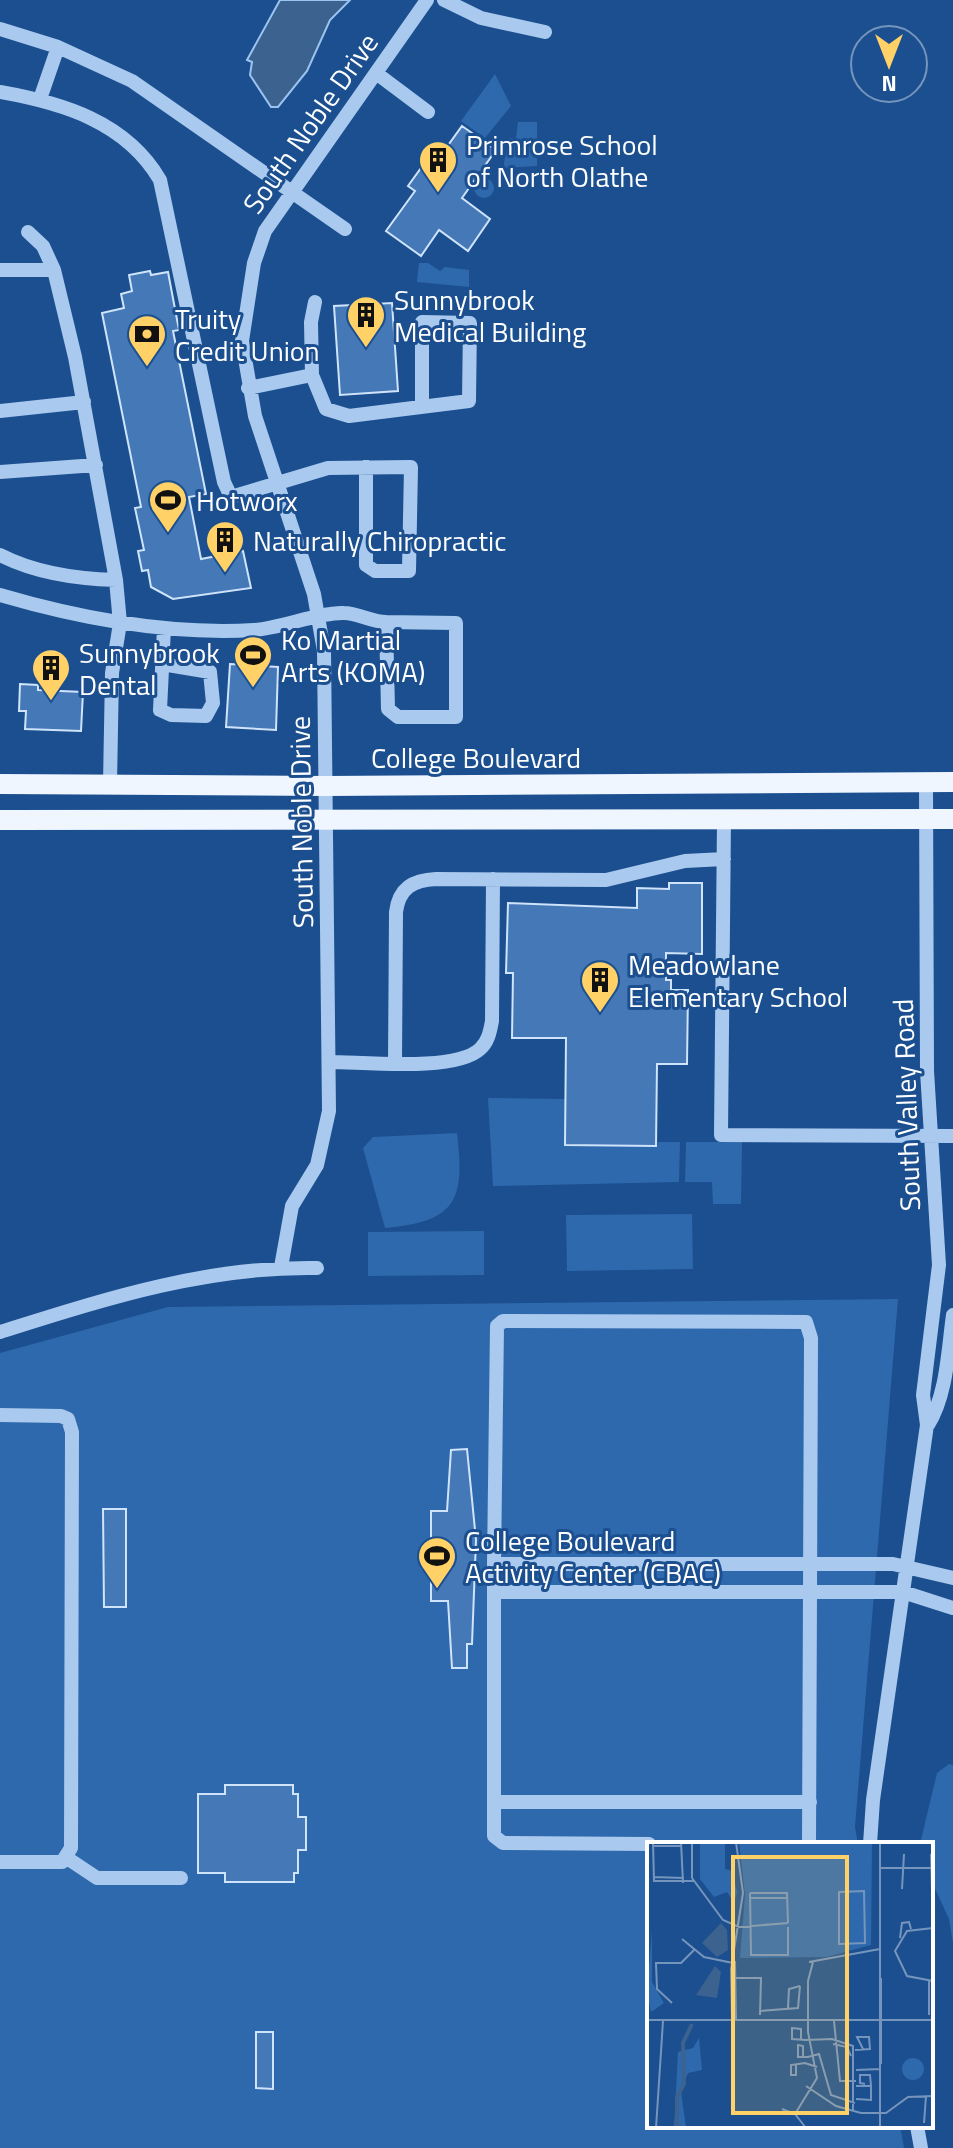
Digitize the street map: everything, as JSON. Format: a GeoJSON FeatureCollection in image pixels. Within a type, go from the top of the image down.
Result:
{"type":"FeatureCollection","features":[{"type":"Feature","properties":{"kind":"main road","name":"College Boulevard"},"geometry":{"type":"LineString","coordinates":[[0,784],[326,786],[953,782]]}},
{"type":"Feature","properties":{"kind":"main road"},"geometry":{"type":"LineString","coordinates":[[0,820],[953,819]]}},
{"type":"Feature","properties":{"kind":"street","name":"South Noble Drive"},"geometry":{"type":"LineString","coordinates":[[281,1267],[292,1206],[324,1148],[329,1111],[326,683],[320,618],[248,388],[242,341],[251,274],[265,231],[427,0]]}},
{"type":"Feature","properties":{"kind":"street"},"geometry":{"type":"LineString","coordinates":[[444,0],[481,18],[545,32]]}},
{"type":"Feature","properties":{"kind":"street"},"geometry":{"type":"LineString","coordinates":[[0,29],[58,47],[132,81],[345,229]]}},
{"type":"Feature","properties":{"kind":"street"},"geometry":{"type":"LineString","coordinates":[[40,99],[58,47]]}},
{"type":"Feature","properties":{"kind":"street"},"geometry":{"type":"LineString","coordinates":[[376,73],[428,112]]}},
{"type":"Feature","properties":{"kind":"street"},"geometry":{"type":"LineString","coordinates":[[0,92],[40,99],[98,121],[123,135],[149,162],[160,180],[175,238],[224,482],[231,497],[278,486],[328,468],[366,467],[411,467],[409,571],[375,571],[366,565],[366,467]]}},
{"type":"Feature","properties":{"kind":"street"},"geometry":{"type":"LineString","coordinates":[[28,232],[43,246],[54,270],[84,402],[116,580],[120,623],[112,673],[110,784]]}},
{"type":"Feature","properties":{"kind":"street"},"geometry":{"type":"LineString","coordinates":[[0,270],[54,270]]}},
{"type":"Feature","properties":{"kind":"street"},"geometry":{"type":"LineString","coordinates":[[315,302],[311,322],[312,375],[326,409],[338,415],[469,401],[470,323],[422,322],[422,406]]}},
{"type":"Feature","properties":{"kind":"street"},"geometry":{"type":"LineString","coordinates":[[248,388],[312,375]]}},
{"type":"Feature","properties":{"kind":"street"},"geometry":{"type":"LineString","coordinates":[[0,411],[84,402]]}},
{"type":"Feature","properties":{"kind":"street"},"geometry":{"type":"LineString","coordinates":[[0,472],[96,465]]}},
{"type":"Feature","properties":{"kind":"street"},"geometry":{"type":"LineString","coordinates":[[0,555],[25,566],[87,579],[116,580]]}},
{"type":"Feature","properties":{"kind":"street"},"geometry":{"type":"LineString","coordinates":[[0,595],[55,611],[164,628],[253,630],[344,613],[386,622],[456,623],[456,717],[398,717],[388,709],[386,622]]}},
{"type":"Feature","properties":{"kind":"street"},"geometry":{"type":"LineString","coordinates":[[162,664],[210,672],[213,703],[206,716],[171,715],[160,710],[162,664],[164,628]]}},
{"type":"Feature","properties":{"kind":"street","name":"South Valley Road"},"geometry":{"type":"LineString","coordinates":[[870,1842],[927,1425],[923,1395],[946,1276],[927,1071],[926,782]]}},
{"type":"Feature","properties":{"kind":"street"},"geometry":{"type":"LineString","coordinates":[[724,819],[721,1135],[953,1136]]}},
{"type":"Feature","properties":{"kind":"street"},"geometry":{"type":"LineString","coordinates":[[395,1063],[396,912],[400,895],[413,883],[422,880],[606,880],[685,861],[724,859]]}},
{"type":"Feature","properties":{"kind":"street"},"geometry":{"type":"LineString","coordinates":[[330,1062],[395,1063],[466,1058],[486,1042],[492,1021],[493,879]]}},
{"type":"Feature","properties":{"kind":"street"},"geometry":{"type":"LineString","coordinates":[[0,1332],[177,1280],[281,1267],[317,1268]]}},
{"type":"Feature","properties":{"kind":"street","name":"South Valley Road"},"geometry":{"type":"LineString","coordinates":[[927,1425],[934,1416],[943,1379],[953,1315]]}},
{"type":"Feature","properties":{"kind":"street"},"geometry":{"type":"LineString","coordinates":[[647,1844],[503,1843],[494,1836],[494,1334],[503,1321],[806,1322],[811,1338],[809,1842]]}},
{"type":"Feature","properties":{"kind":"street"},"geometry":{"type":"LineString","coordinates":[[0,1415],[61,1416],[68,1419],[72,1432],[71,1848],[67,1858],[60,1863],[0,1862]]}},
{"type":"Feature","properties":{"kind":"street"},"geometry":{"type":"LineString","coordinates":[[494,1564],[907,1564],[953,1578]]}},
{"type":"Feature","properties":{"kind":"street"},"geometry":{"type":"LineString","coordinates":[[494,1592],[903,1592],[953,1608]]}},
{"type":"Feature","properties":{"kind":"street"},"geometry":{"type":"LineString","coordinates":[[494,1802],[810,1802]]}},
{"type":"Feature","properties":{"kind":"street"},"geometry":{"type":"LineString","coordinates":[[67,1858],[97,1878],[181,1878]]}},
{"type":"Feature","properties":{"kind":"street"},"geometry":{"type":"LineString","coordinates":[[917,2128],[921,2148]]}},
{"type":"Feature","properties":{"kind":"shaded area"},"geometry":{"type":"Polygon","coordinates":[[[280,0],[350,0],[330,20],[307,71],[278,107],[271,107],[250,75],[252,62],[247,60],[280,0]]]}},
{"type":"Feature","properties":{"kind":"shaded area"},"geometry":{"type":"Polygon","coordinates":[[[495,74],[511,106],[485,138],[461,121],[495,74]]]}},
{"type":"Feature","properties":{"kind":"shaded area"},"geometry":{"type":"Polygon","coordinates":[[[518,122],[537,122],[537,166],[503,168],[509,138],[516,138],[518,122]]]}},
{"type":"Feature","properties":{"kind":"shaded area"},"geometry":{"type":"Polygon","coordinates":[[[484,178],[491,181],[494,188],[491,195],[484,198],[477,195],[474,188],[477,181],[484,178]]]}},
{"type":"Feature","properties":{"kind":"shaded area"},"geometry":{"type":"Polygon","coordinates":[[[419,263],[428,263],[440,271],[445,267],[469,270],[469,287],[417,282],[419,263]]]}},
{"type":"Feature","properties":{"kind":"shaded area"},"geometry":{"type":"Polygon","coordinates":[[[488,1098],[566,1099],[566,1145],[657,1146],[658,1142],[680,1142],[679,1182],[493,1186],[488,1098]]]}},
{"type":"Feature","properties":{"kind":"shaded area"},"geometry":{"type":"Polygon","coordinates":[[[457,1133],[459,1175],[457,1191],[451,1203],[442,1213],[428,1220],[385,1228],[363,1148],[373,1137],[457,1133]]]}},
{"type":"Feature","properties":{"kind":"shaded area"},"geometry":{"type":"Polygon","coordinates":[[[686,1142],[742,1142],[741,1204],[713,1204],[712,1182],[685,1182],[686,1142]]]}},
{"type":"Feature","properties":{"kind":"shaded area"},"geometry":{"type":"Polygon","coordinates":[[[692,1214],[693,1269],[567,1271],[566,1215],[692,1214]]]}},
{"type":"Feature","properties":{"kind":"shaded area"},"geometry":{"type":"Polygon","coordinates":[[[484,1231],[484,1275],[368,1276],[368,1232],[484,1231]]]}},
{"type":"Feature","properties":{"kind":"shaded area","name":"College Boulevard Activity Center (CBAC)"},"geometry":{"type":"Polygon","coordinates":[[[898,1299],[855,1827],[858,1842],[647,1842],[647,2128],[900,2128],[904,2148],[0,2148],[0,1353],[168,1307],[898,1299]]]}},
{"type":"Feature","properties":{"kind":"shaded area"},"geometry":{"type":"Polygon","coordinates":[[[949,1764],[953,1765],[953,1943],[949,1919],[933,1884],[933,1842],[920,1842],[937,1773],[949,1764]]]}},
{"type":"Feature","properties":{"kind":"building","name":"Primrose School of North Olathe"},"geometry":{"type":"Polygon","coordinates":[[[462,126],[496,150],[462,198],[490,219],[468,251],[439,230],[421,256],[386,231],[415,191],[408,186],[421,168],[428,173],[462,126]]]}},
{"type":"Feature","properties":{"kind":"building"},"geometry":{"type":"Polygon","coordinates":[[[150,271],[151,275],[168,272],[179,330],[173,331],[206,494],[189,497],[201,559],[243,551],[251,588],[173,599],[151,587],[148,570],[142,571],[138,551],[144,550],[135,508],[141,507],[102,313],[124,308],[121,294],[132,291],[129,275],[150,271]]]}},
{"type":"Feature","properties":{"kind":"building","name":"Sunnybrook Medical Building"},"geometry":{"type":"Polygon","coordinates":[[[392,303],[398,391],[340,395],[334,306],[392,303]]]}},
{"type":"Feature","properties":{"kind":"building","name":"Ko Martial Arts (KOMA)"},"geometry":{"type":"Polygon","coordinates":[[[230,664],[278,667],[276,730],[226,727],[230,664]]]}},
{"type":"Feature","properties":{"kind":"building","name":"Sunnybrook Dental"},"geometry":{"type":"Polygon","coordinates":[[[20,684],[38,685],[38,690],[83,692],[81,731],[25,729],[26,711],[19,711],[20,684]]]}},
{"type":"Feature","properties":{"kind":"building","name":"Meadowlane Elementary School"},"geometry":{"type":"Polygon","coordinates":[[[669,883],[702,883],[702,954],[666,953],[666,980],[671,980],[671,990],[688,990],[687,1064],[657,1064],[656,1146],[565,1145],[566,1038],[512,1038],[513,973],[506,973],[508,903],[637,908],[637,888],[669,889],[669,883]]]}},
{"type":"Feature","properties":{"kind":"building"},"geometry":{"type":"Polygon","coordinates":[[[467,1449],[476,1540],[472,1644],[467,1644],[467,1668],[452,1668],[448,1601],[431,1601],[431,1511],[447,1511],[451,1450],[467,1449]]]}},
{"type":"Feature","properties":{"kind":"building"},"geometry":{"type":"Polygon","coordinates":[[[103,1509],[126,1509],[126,1607],[104,1607],[103,1509]]]}},
{"type":"Feature","properties":{"kind":"building"},"geometry":{"type":"Polygon","coordinates":[[[225,1785],[293,1785],[293,1794],[298,1794],[298,1817],[306,1817],[306,1850],[298,1850],[298,1873],[294,1873],[294,1882],[225,1882],[225,1873],[198,1873],[198,1794],[225,1794],[225,1785]]]}},
{"type":"Feature","properties":{"kind":"building"},"geometry":{"type":"Polygon","coordinates":[[[256,2032],[273,2032],[273,2089],[256,2088],[256,2032]]]}},
{"type":"Feature","properties":{"kind":"place","name":"Primrose School of North Olathe"},"geometry":{"type":"Point","coordinates":[438,194]}},
{"type":"Feature","properties":{"kind":"place","name":"Sunnybrook Medical Building"},"geometry":{"type":"Point","coordinates":[366,349]}},
{"type":"Feature","properties":{"kind":"place","name":"Truity Credit Union"},"geometry":{"type":"Point","coordinates":[147,368]}},
{"type":"Feature","properties":{"kind":"place","name":"Hotworx"},"geometry":{"type":"Point","coordinates":[168,534]}},
{"type":"Feature","properties":{"kind":"place","name":"Naturally Chiropractic"},"geometry":{"type":"Point","coordinates":[225,574]}},
{"type":"Feature","properties":{"kind":"place","name":"Ko Martial Arts (KOMA)"},"geometry":{"type":"Point","coordinates":[253,689]}},
{"type":"Feature","properties":{"kind":"place","name":"Sunnybrook Dental"},"geometry":{"type":"Point","coordinates":[51,702]}},
{"type":"Feature","properties":{"kind":"place","name":"Meadowlane Elementary School"},"geometry":{"type":"Point","coordinates":[600,1014]}},
{"type":"Feature","properties":{"kind":"place","name":"College Boulevard Activity Center (CBAC)"},"geometry":{"type":"Point","coordinates":[437,1590]}}]}
